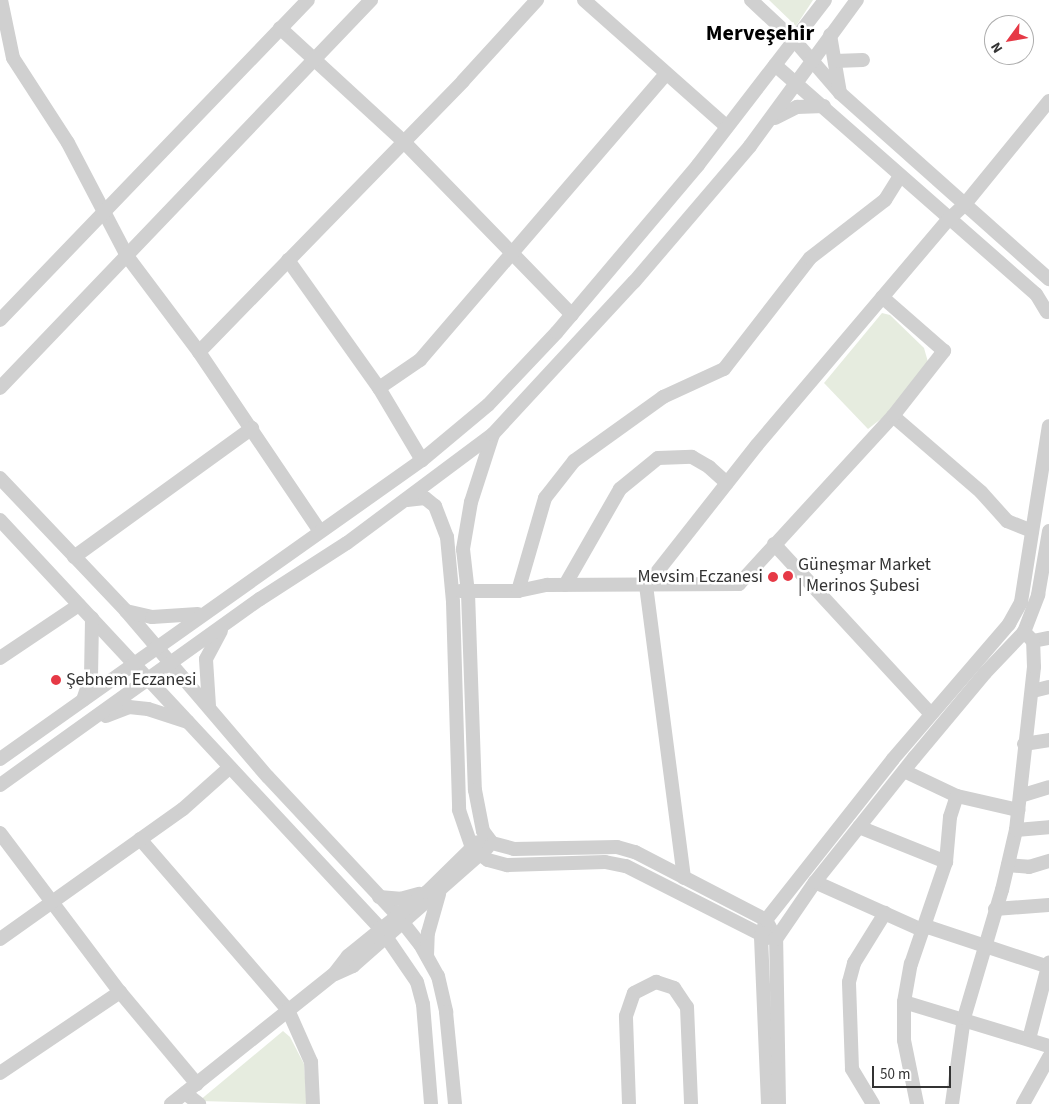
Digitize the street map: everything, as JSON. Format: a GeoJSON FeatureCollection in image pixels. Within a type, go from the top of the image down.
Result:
{"type":"FeatureCollection","features":[{"type":"Feature","properties":{"kind":"street"},"geometry":{"type":"LineString","coordinates":[[1,0],[13,58],[68,144],[127,256],[199,352],[319,530]]}},
{"type":"Feature","properties":{"kind":"street"},"geometry":{"type":"LineString","coordinates":[[0,320],[308,0]]}},
{"type":"Feature","properties":{"kind":"street"},"geometry":{"type":"LineString","coordinates":[[0,388],[371,0]]}},
{"type":"Feature","properties":{"kind":"street"},"geometry":{"type":"LineString","coordinates":[[199,352],[404,142],[537,0]]}},
{"type":"Feature","properties":{"kind":"street"},"geometry":{"type":"LineString","coordinates":[[584,0],[727,127]]}},
{"type":"Feature","properties":{"kind":"street"},"geometry":{"type":"LineString","coordinates":[[751,0],[795,41],[811,63],[840,93],[1049,279]]}},
{"type":"Feature","properties":{"kind":"street"},"geometry":{"type":"LineString","coordinates":[[0,760],[319,530],[422,460],[488,405],[572,316],[727,127],[825,0]]}},
{"type":"Feature","properties":{"kind":"street"},"geometry":{"type":"LineString","coordinates":[[0,785],[94,720],[148,678],[172,664],[405,501],[493,434],[634,282],[772,119],[830,35],[857,0]]}},
{"type":"Feature","properties":{"kind":"street"},"geometry":{"type":"LineString","coordinates":[[280,28],[404,142],[511,250],[572,316]]}},
{"type":"Feature","properties":{"kind":"street"},"geometry":{"type":"LineString","coordinates":[[830,35],[840,93]]}},
{"type":"Feature","properties":{"kind":"street"},"geometry":{"type":"LineString","coordinates":[[0,50],[13,58]]}},
{"type":"Feature","properties":{"kind":"street"},"geometry":{"type":"LineString","coordinates":[[835,61],[863,60]]}},
{"type":"Feature","properties":{"kind":"street"},"geometry":{"type":"LineString","coordinates":[[775,65],[824,106],[948,220],[1036,294],[1048,312]]}},
{"type":"Feature","properties":{"kind":"street"},"geometry":{"type":"LineString","coordinates":[[379,388],[420,360],[511,250],[666,74]]}},
{"type":"Feature","properties":{"kind":"street"},"geometry":{"type":"LineString","coordinates":[[684,878],[646,586],[727,483],[948,220],[965,204],[1049,101]]}},
{"type":"Feature","properties":{"kind":"street"},"geometry":{"type":"LineString","coordinates":[[772,119],[797,107],[824,106]]}},
{"type":"Feature","properties":{"kind":"street"},"geometry":{"type":"LineString","coordinates":[[518,590],[546,498],[574,461],[663,397],[724,369],[810,258],[885,200],[900,176]]}},
{"type":"Feature","properties":{"kind":"street"},"geometry":{"type":"LineString","coordinates":[[288,260],[379,388],[422,460]]}},
{"type":"Feature","properties":{"kind":"street"},"geometry":{"type":"LineString","coordinates":[[452,589],[468,593],[565,585],[739,584],[893,416],[944,351],[882,298]]}},
{"type":"Feature","properties":{"kind":"street"},"geometry":{"type":"LineString","coordinates":[[893,416],[981,492],[1008,520],[1032,531]]}},
{"type":"Feature","properties":{"kind":"street"},"geometry":{"type":"LineString","coordinates":[[768,1104],[761,937],[766,920],[931,714],[1008,624],[1017,609],[1021,602],[1049,426]]}},
{"type":"Feature","properties":{"kind":"street"},"geometry":{"type":"LineString","coordinates":[[74,557],[252,428]]}},
{"type":"Feature","properties":{"kind":"street"},"geometry":{"type":"LineString","coordinates":[[493,434],[471,502],[463,549],[468,593],[475,790],[478,818],[489,838],[514,849],[617,847],[635,852],[766,920],[776,939],[779,1104]]}},
{"type":"Feature","properties":{"kind":"street"},"geometry":{"type":"LineString","coordinates":[[565,585],[620,488],[658,458],[692,457],[727,483]]}},
{"type":"Feature","properties":{"kind":"street"},"geometry":{"type":"LineString","coordinates":[[0,478],[126,611],[268,777],[400,919],[438,976],[446,1012],[455,1104]]}},
{"type":"Feature","properties":{"kind":"street"},"geometry":{"type":"LineString","coordinates":[[405,501],[425,498],[441,515],[447,537],[452,589],[460,810],[476,851],[488,860],[507,865],[605,862],[626,866],[761,937],[776,939]]}},
{"type":"Feature","properties":{"kind":"street"},"geometry":{"type":"LineString","coordinates":[[0,520],[136,663],[229,768],[383,933],[410,969],[423,1004],[431,1104]]}},
{"type":"Feature","properties":{"kind":"street"},"geometry":{"type":"LineString","coordinates":[[952,1104],[964,1018],[986,948],[1016,830],[1024,744],[1033,691],[1028,636],[1038,595],[1049,532]]}},
{"type":"Feature","properties":{"kind":"street"},"geometry":{"type":"LineString","coordinates":[[774,544],[931,714]]}},
{"type":"Feature","properties":{"kind":"street"},"geometry":{"type":"LineString","coordinates":[[0,658],[79,605]]}},
{"type":"Feature","properties":{"kind":"street"},"geometry":{"type":"LineString","coordinates":[[126,611],[152,617],[202,614]]}},
{"type":"Feature","properties":{"kind":"street"},"geometry":{"type":"LineString","coordinates":[[83,700],[92,670],[92,618]]}},
{"type":"Feature","properties":{"kind":"street"},"geometry":{"type":"LineString","coordinates":[[209,707],[206,658],[224,627]]}},
{"type":"Feature","properties":{"kind":"street"},"geometry":{"type":"LineString","coordinates":[[776,939],[815,882],[985,673],[1028,636],[1049,638]]}},
{"type":"Feature","properties":{"kind":"street"},"geometry":{"type":"LineString","coordinates":[[1033,691],[1049,687]]}},
{"type":"Feature","properties":{"kind":"street"},"geometry":{"type":"LineString","coordinates":[[94,720],[129,707],[148,709],[188,722]]}},
{"type":"Feature","properties":{"kind":"street"},"geometry":{"type":"LineString","coordinates":[[1024,744],[1049,740]]}},
{"type":"Feature","properties":{"kind":"street"},"geometry":{"type":"LineString","coordinates":[[0,939],[183,809],[229,768]]}},
{"type":"Feature","properties":{"kind":"street"},"geometry":{"type":"LineString","coordinates":[[904,771],[957,796],[1018,810]]}},
{"type":"Feature","properties":{"kind":"street"},"geometry":{"type":"LineString","coordinates":[[1020,796],[1049,787]]}},
{"type":"Feature","properties":{"kind":"street"},"geometry":{"type":"LineString","coordinates":[[917,1104],[904,1040],[904,1002],[911,964],[946,862],[950,817],[957,796]]}},
{"type":"Feature","properties":{"kind":"street"},"geometry":{"type":"LineString","coordinates":[[859,827],[946,862]]}},
{"type":"Feature","properties":{"kind":"street"},"geometry":{"type":"LineString","coordinates":[[1016,830],[1049,827]]}},
{"type":"Feature","properties":{"kind":"street"},"geometry":{"type":"LineString","coordinates":[[0,833],[50,902],[120,992],[197,1084]]}},
{"type":"Feature","properties":{"kind":"street"},"geometry":{"type":"LineString","coordinates":[[172,1104],[334,974],[354,966],[383,933],[433,893],[489,838]]}},
{"type":"Feature","properties":{"kind":"street"},"geometry":{"type":"LineString","coordinates":[[140,839],[288,1010],[311,1062],[313,1104]]}},
{"type":"Feature","properties":{"kind":"street"},"geometry":{"type":"LineString","coordinates":[[1008,865],[1029,868],[1049,862]]}},
{"type":"Feature","properties":{"kind":"street"},"geometry":{"type":"LineString","coordinates":[[815,882],[922,930],[928,927],[986,948],[1048,965],[1029,1039]]}},
{"type":"Feature","properties":{"kind":"street"},"geometry":{"type":"LineString","coordinates":[[379,897],[407,899],[433,893]]}},
{"type":"Feature","properties":{"kind":"street"},"geometry":{"type":"LineString","coordinates":[[427,957],[433,893]]}},
{"type":"Feature","properties":{"kind":"street"},"geometry":{"type":"LineString","coordinates":[[995,909],[1049,904]]}},
{"type":"Feature","properties":{"kind":"street"},"geometry":{"type":"LineString","coordinates":[[873,1104],[852,1069],[849,982],[854,963],[885,914]]}},
{"type":"Feature","properties":{"kind":"street"},"geometry":{"type":"LineString","coordinates":[[629,1104],[626,1016],[634,992],[656,982],[674,988],[688,1007],[691,1104]]}},
{"type":"Feature","properties":{"kind":"street"},"geometry":{"type":"LineString","coordinates":[[0,1073],[120,992]]}},
{"type":"Feature","properties":{"kind":"street"},"geometry":{"type":"LineString","coordinates":[[904,1002],[964,1018],[1049,1046]]}},
{"type":"Feature","properties":{"kind":"street"},"geometry":{"type":"LineString","coordinates":[[1022,1104],[1049,1057]]}},
{"type":"Feature","properties":{"kind":"street"},"geometry":{"type":"LineString","coordinates":[[184,1093],[199,1104]]}},
{"type":"Feature","properties":{"kind":"shaded area"},"geometry":{"type":"Polygon","coordinates":[[[769,0],[813,0],[796,26],[769,0]]]}},
{"type":"Feature","properties":{"kind":"shaded area"},"geometry":{"type":"Polygon","coordinates":[[[882,313],[890,315],[924,348],[928,362],[886,415],[868,429],[824,383],[882,313]]]}},
{"type":"Feature","properties":{"kind":"shaded area"},"geometry":{"type":"Polygon","coordinates":[[[283,1031],[290,1037],[304,1064],[307,1104],[199,1101],[283,1031]]]}},
{"type":"Feature","properties":{"kind":"place","name":"Güneşmar Market | Merinos Şubesi"},"geometry":{"type":"Point","coordinates":[788,576]}},
{"type":"Feature","properties":{"kind":"place","name":"Mevsim Eczanesi"},"geometry":{"type":"Point","coordinates":[773,577]}},
{"type":"Feature","properties":{"kind":"place","name":"Şebnem Eczanesi"},"geometry":{"type":"Point","coordinates":[56,680]}},
{"type":"Feature","properties":{"kind":"district","name":"Merveşehir"},"geometry":{"type":"Point","coordinates":[760,34]}}]}
